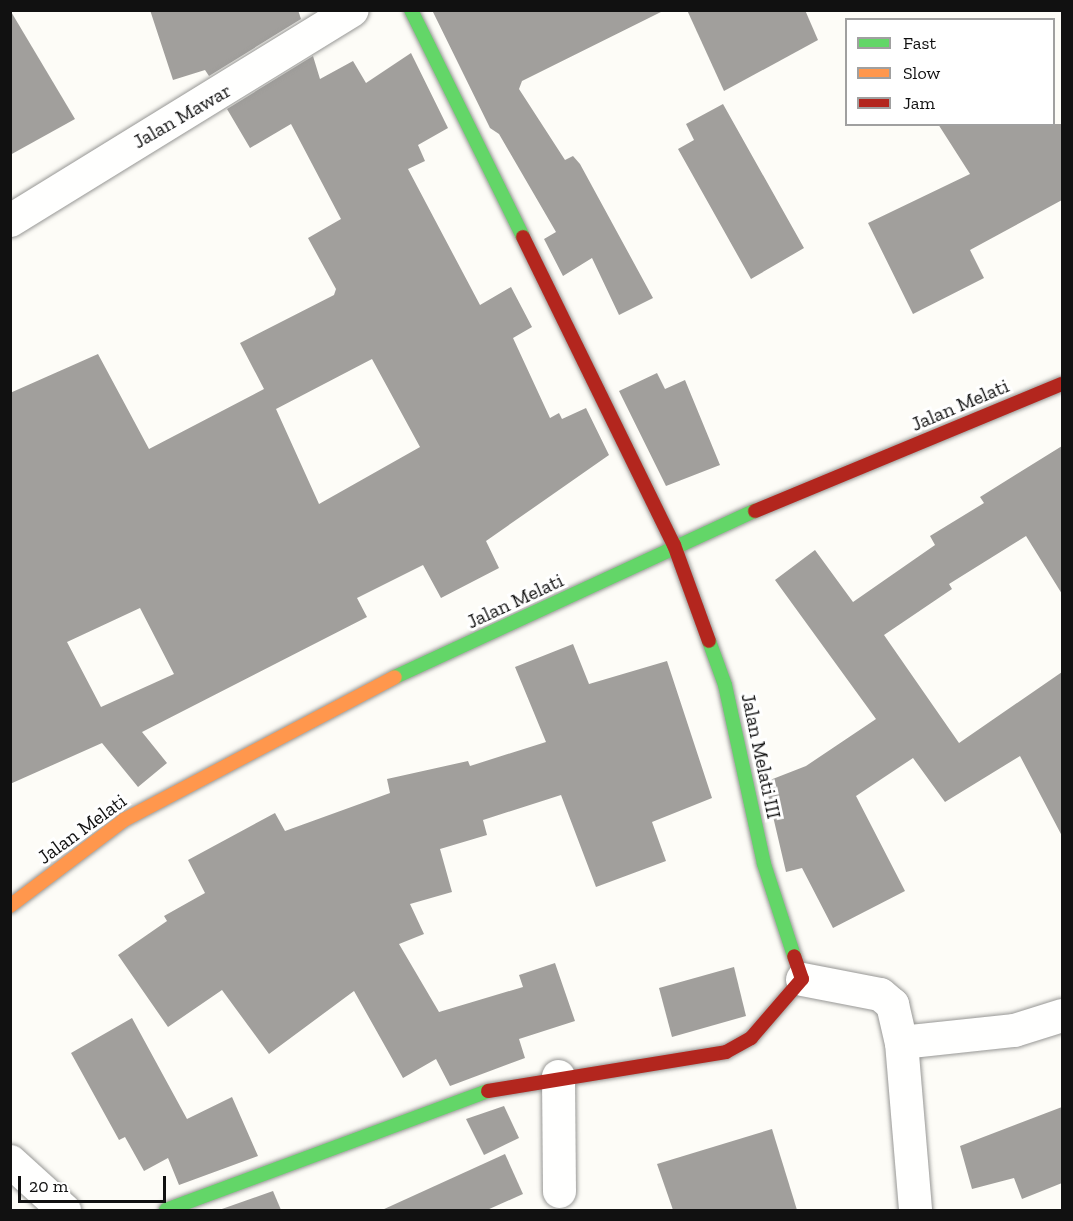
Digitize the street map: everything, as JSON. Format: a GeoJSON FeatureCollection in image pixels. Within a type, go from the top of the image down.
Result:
{"type":"FeatureCollection","features":[{"type":"Feature","properties":{"kind":"street","name":"Jalan Mawar"},"geometry":{"type":"LineString","coordinates":[[10,220],[352,10]]}},
{"type":"Feature","properties":{"kind":"street","name":"Jalan Melati III"},"geometry":{"type":"LineString","coordinates":[[411,10],[674,545],[725,685],[764,864],[802,979]]}},
{"type":"Feature","properties":{"kind":"street","name":"Jalan Melati"},"geometry":{"type":"LineString","coordinates":[[10,906],[124,820],[330,708],[674,545],[1062,384]]}},
{"type":"Feature","properties":{"kind":"street"},"geometry":{"type":"LineString","coordinates":[[166,1210],[503,1086],[726,1052],[751,1038],[802,979],[890,1000],[901,1042],[915,1210]]}},
{"type":"Feature","properties":{"kind":"street"},"geometry":{"type":"LineString","coordinates":[[901,1042],[1014,1030],[1062,1015]]}},
{"type":"Feature","properties":{"kind":"street"},"geometry":{"type":"LineString","coordinates":[[558,1076],[559,1191]]}},
{"type":"Feature","properties":{"kind":"street"},"geometry":{"type":"LineString","coordinates":[[10,1161],[64,1210]]}},
{"type":"Feature","properties":{"kind":"building"},"geometry":{"type":"Polygon","coordinates":[[[10,10],[75,119],[10,155],[10,10]]]}},
{"type":"Feature","properties":{"kind":"building"},"geometry":{"type":"Polygon","coordinates":[[[150,10],[298,10],[301,19],[209,76],[205,70],[173,80],[150,10]]]}},
{"type":"Feature","properties":{"kind":"building"},"geometry":{"type":"Polygon","coordinates":[[[432,10],[665,10],[522,81],[519,89],[565,160],[573,156],[580,164],[653,298],[619,315],[592,258],[563,276],[544,239],[556,232],[499,134],[490,128],[432,10]]]}},
{"type":"Feature","properties":{"kind":"building"},"geometry":{"type":"Polygon","coordinates":[[[687,10],[805,10],[818,40],[724,91],[687,10]]]}},
{"type":"Feature","properties":{"kind":"building"},"geometry":{"type":"Polygon","coordinates":[[[411,53],[448,128],[418,145],[425,161],[408,169],[480,305],[511,287],[532,327],[513,338],[550,418],[559,413],[562,419],[586,408],[609,455],[486,541],[499,568],[441,598],[423,565],[357,598],[367,617],[142,732],[167,763],[138,787],[102,743],[10,784],[10,393],[98,354],[149,449],[264,389],[240,343],[334,295],[336,289],[308,238],[341,219],[291,124],[250,148],[227,109],[313,56],[320,79],[353,61],[366,83],[411,53]],[[372,359],[276,409],[319,504],[420,447],[372,359]],[[140,608],[67,642],[101,707],[174,674],[140,608]]]}},
{"type":"Feature","properties":{"kind":"building"},"geometry":{"type":"Polygon","coordinates":[[[723,104],[804,248],[751,279],[678,149],[694,140],[686,124],[723,104]]]}},
{"type":"Feature","properties":{"kind":"building"},"geometry":{"type":"Polygon","coordinates":[[[1055,124],[1062,124],[1062,200],[970,250],[984,278],[913,314],[868,223],[970,174],[939,126],[1055,126],[1055,124]]]}},
{"type":"Feature","properties":{"kind":"building"},"geometry":{"type":"Polygon","coordinates":[[[657,373],[665,389],[685,380],[720,465],[666,486],[619,391],[657,373]]]}},
{"type":"Feature","properties":{"kind":"building"},"geometry":{"type":"Polygon","coordinates":[[[1062,446],[1062,594],[1026,536],[949,584],[952,589],[884,635],[959,743],[1062,672],[1062,836],[1020,756],[945,802],[913,758],[856,796],[905,891],[833,928],[802,868],[786,872],[765,782],[806,766],[876,719],[775,580],[815,550],[853,602],[935,545],[930,536],[984,503],[980,497],[1062,446]]]}},
{"type":"Feature","properties":{"kind":"building"},"geometry":{"type":"Polygon","coordinates":[[[573,644],[589,684],[667,661],[712,798],[652,822],[666,861],[596,887],[561,795],[483,820],[487,835],[440,849],[452,892],[410,904],[424,934],[399,944],[439,1012],[523,987],[519,975],[555,963],[575,1021],[519,1039],[525,1058],[450,1086],[436,1059],[403,1078],[354,991],[269,1054],[222,990],[168,1027],[118,955],[167,921],[164,916],[205,893],[188,860],[275,813],[285,831],[390,793],[387,779],[468,761],[470,766],[546,742],[515,667],[573,644]]]}},
{"type":"Feature","properties":{"kind":"building"},"geometry":{"type":"Polygon","coordinates":[[[734,967],[746,1016],[672,1037],[659,988],[734,967]]]}},
{"type":"Feature","properties":{"kind":"building"},"geometry":{"type":"Polygon","coordinates":[[[132,1018],[187,1119],[232,1097],[258,1156],[179,1185],[168,1158],[144,1171],[125,1137],[119,1140],[71,1053],[132,1018]]]}},
{"type":"Feature","properties":{"kind":"building"},"geometry":{"type":"Polygon","coordinates":[[[504,1106],[519,1138],[484,1155],[466,1119],[504,1106]]]}},
{"type":"Feature","properties":{"kind":"building"},"geometry":{"type":"Polygon","coordinates":[[[1062,1107],[1062,1183],[1022,1199],[1014,1178],[972,1189],[960,1146],[1062,1107]]]}},
{"type":"Feature","properties":{"kind":"building"},"geometry":{"type":"Polygon","coordinates":[[[772,1129],[797,1210],[673,1210],[657,1164],[772,1129]]]}},
{"type":"Feature","properties":{"kind":"building"},"geometry":{"type":"Polygon","coordinates":[[[505,1154],[523,1194],[487,1210],[382,1210],[505,1154]]]}},
{"type":"Feature","properties":{"kind":"building"},"geometry":{"type":"Polygon","coordinates":[[[273,1191],[281,1210],[219,1210],[273,1191]]]}},
{"type":"Feature","properties":{"kind":"traffic: fast"},"geometry":{"type":"LineString","coordinates":[[411,10],[523,237]]}},
{"type":"Feature","properties":{"kind":"traffic: fast"},"geometry":{"type":"LineString","coordinates":[[395,677],[755,511]]}},
{"type":"Feature","properties":{"kind":"traffic: fast"},"geometry":{"type":"LineString","coordinates":[[709,641],[725,685],[764,864],[794,956]]}},
{"type":"Feature","properties":{"kind":"traffic: fast"},"geometry":{"type":"LineString","coordinates":[[166,1210],[488,1091]]}},
{"type":"Feature","properties":{"kind":"traffic: slow"},"geometry":{"type":"LineString","coordinates":[[10,906],[124,820],[395,677]]}},
{"type":"Feature","properties":{"kind":"traffic: jam"},"geometry":{"type":"LineString","coordinates":[[523,237],[674,545],[709,641]]}},
{"type":"Feature","properties":{"kind":"traffic: jam"},"geometry":{"type":"LineString","coordinates":[[755,511],[1062,384]]}},
{"type":"Feature","properties":{"kind":"traffic: jam"},"geometry":{"type":"LineString","coordinates":[[488,1091],[726,1052],[751,1038],[802,979],[794,956]]}}]}
